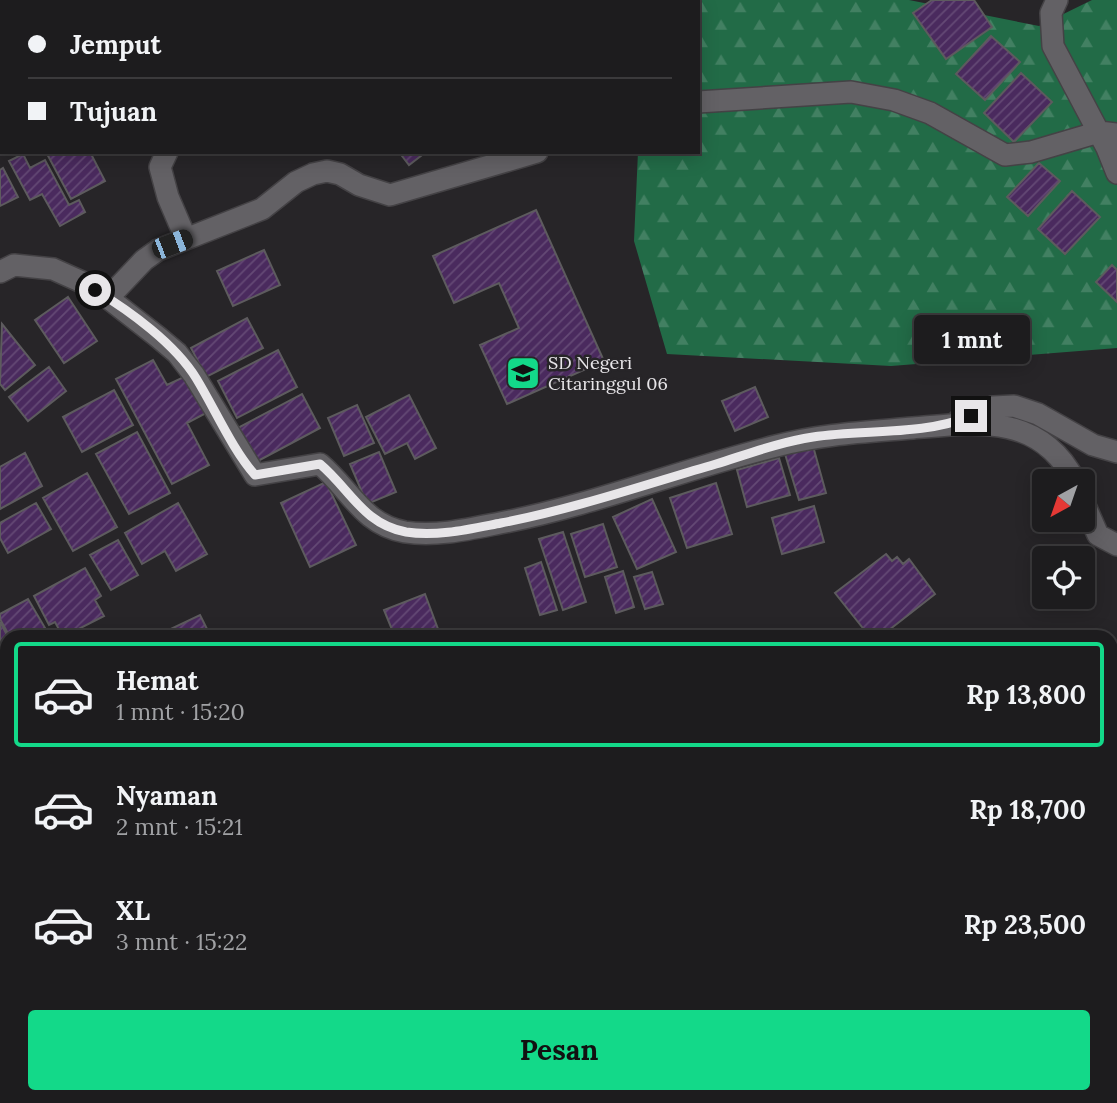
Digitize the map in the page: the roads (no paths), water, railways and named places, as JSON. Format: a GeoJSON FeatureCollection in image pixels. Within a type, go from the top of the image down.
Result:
{"type":"FeatureCollection","features":[{"type":"Feature","properties":{"kind":"street"},"geometry":{"type":"LineString","coordinates":[[1056,0],[1051,13],[1053,46],[1108,133],[1117,173]]}},
{"type":"Feature","properties":{"kind":"street"},"geometry":{"type":"LineString","coordinates":[[700,102],[851,92],[883,98],[930,113],[1005,155],[1031,152],[1108,133]]}},
{"type":"Feature","properties":{"kind":"street"},"geometry":{"type":"LineString","coordinates":[[166,154],[160,167],[168,197],[186,239]]}},
{"type":"Feature","properties":{"kind":"street"},"geometry":{"type":"LineString","coordinates":[[108,298],[144,260],[159,250],[262,209],[296,182],[313,174],[327,171],[340,174],[359,185],[390,195],[533,154]]}},
{"type":"Feature","properties":{"kind":"street"},"geometry":{"type":"LineString","coordinates":[[0,272],[14,265],[53,270],[82,282],[108,298],[177,354],[194,375],[255,475],[320,464],[337,478],[352,500],[375,522],[406,532],[455,532],[555,512],[774,446],[813,437],[949,425],[1007,427],[1026,431],[1055,450],[1069,469]]}},
{"type":"Feature","properties":{"kind":"street"},"geometry":{"type":"LineString","coordinates":[[949,425],[993,407],[1014,406],[1038,414],[1093,444],[1117,452]]}},
{"type":"Feature","properties":{"kind":"street"},"geometry":{"type":"LineString","coordinates":[[1096,530],[1098,535],[1117,545]]}},
{"type":"Feature","properties":{"kind":"place","name":"SD Negeri Citaringgul 06"},"geometry":{"type":"Point","coordinates":[523,373]}}]}
